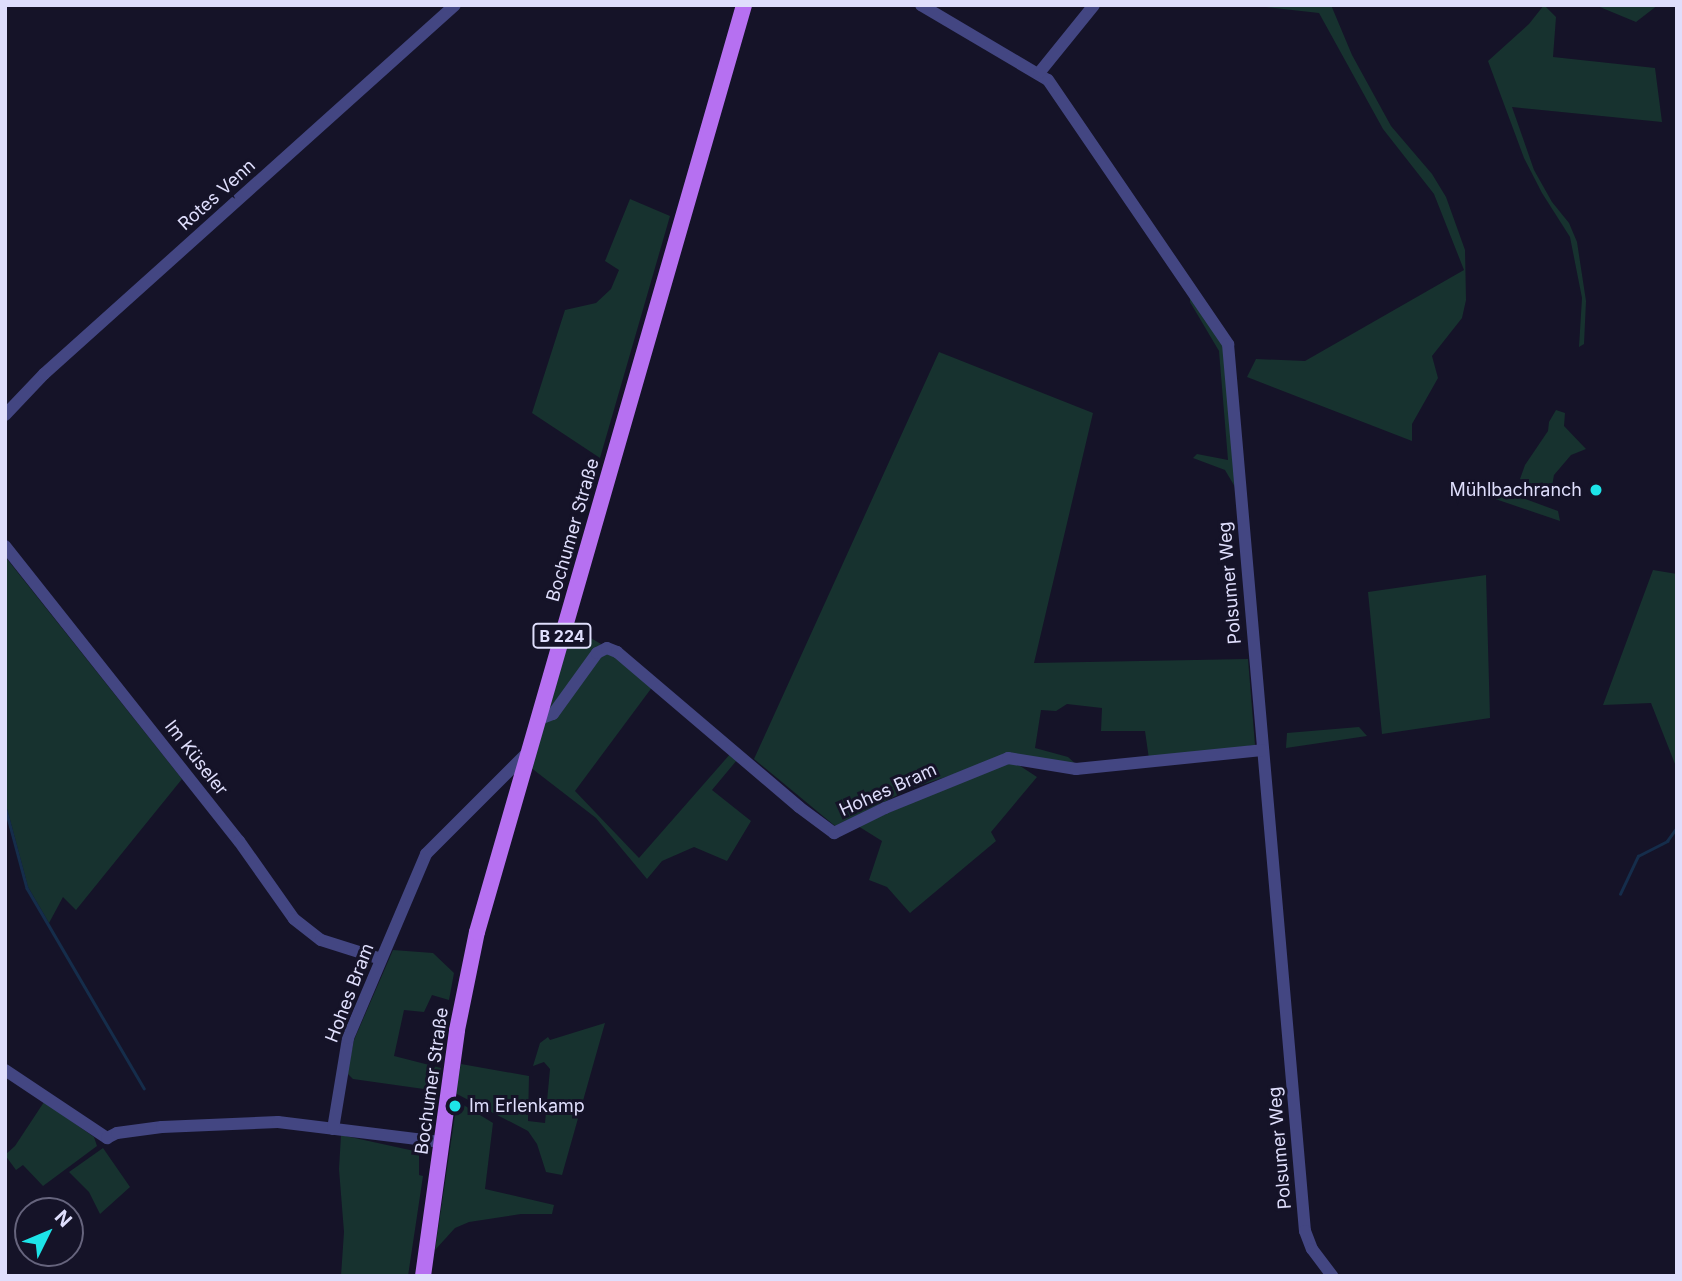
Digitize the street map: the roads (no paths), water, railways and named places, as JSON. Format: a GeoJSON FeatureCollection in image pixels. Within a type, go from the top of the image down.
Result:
{"type":"FeatureCollection","features":[{"type":"Feature","properties":{"kind":"main road","name":"Bochumer Straße"},"geometry":{"type":"LineString","coordinates":[[423,1276],[457,1030],[477,932],[744,5]]}},
{"type":"Feature","properties":{"kind":"street","name":"Rotes Venn"},"geometry":{"type":"LineString","coordinates":[[5,415],[44,374],[455,5]]}},
{"type":"Feature","properties":{"kind":"street","name":"Polsumer Weg"},"geometry":{"type":"LineString","coordinates":[[921,5],[1048,80],[1228,344],[1305,1231],[1312,1249],[1332,1276]]}},
{"type":"Feature","properties":{"kind":"street"},"geometry":{"type":"LineString","coordinates":[[1039,73],[1094,5]]}},
{"type":"Feature","properties":{"kind":"street","name":"Im Küseler"},"geometry":{"type":"LineString","coordinates":[[5,546],[246,850],[294,919],[321,940],[381,960]]}},
{"type":"Feature","properties":{"kind":"street","name":"Hohes Bram"},"geometry":{"type":"LineString","coordinates":[[537,720],[553,714],[597,653],[607,648],[617,652],[799,807],[834,833],[885,808],[1007,758],[1076,769],[1262,750]]}},
{"type":"Feature","properties":{"kind":"street","name":"Hohes Bram"},"geometry":{"type":"LineString","coordinates":[[333,1129],[348,1038],[426,854],[528,752]]}},
{"type":"Feature","properties":{"kind":"street"},"geometry":{"type":"LineString","coordinates":[[5,1070],[107,1139],[117,1133],[162,1127],[278,1122],[442,1142]]}},
{"type":"Feature","properties":{"kind":"waterway"},"geometry":{"type":"LineString","coordinates":[[5,806],[27,888],[144,1088]]}},
{"type":"Feature","properties":{"kind":"waterway"},"geometry":{"type":"LineString","coordinates":[[1620,894],[1638,856],[1667,841],[1677,827]]}},
{"type":"Feature","properties":{"kind":"place","name":"Mühlbachranch"},"geometry":{"type":"Point","coordinates":[1596,490]}},
{"type":"Feature","properties":{"kind":"place","name":"Im Erlenkamp"},"geometry":{"type":"Point","coordinates":[455,1106]}}]}
